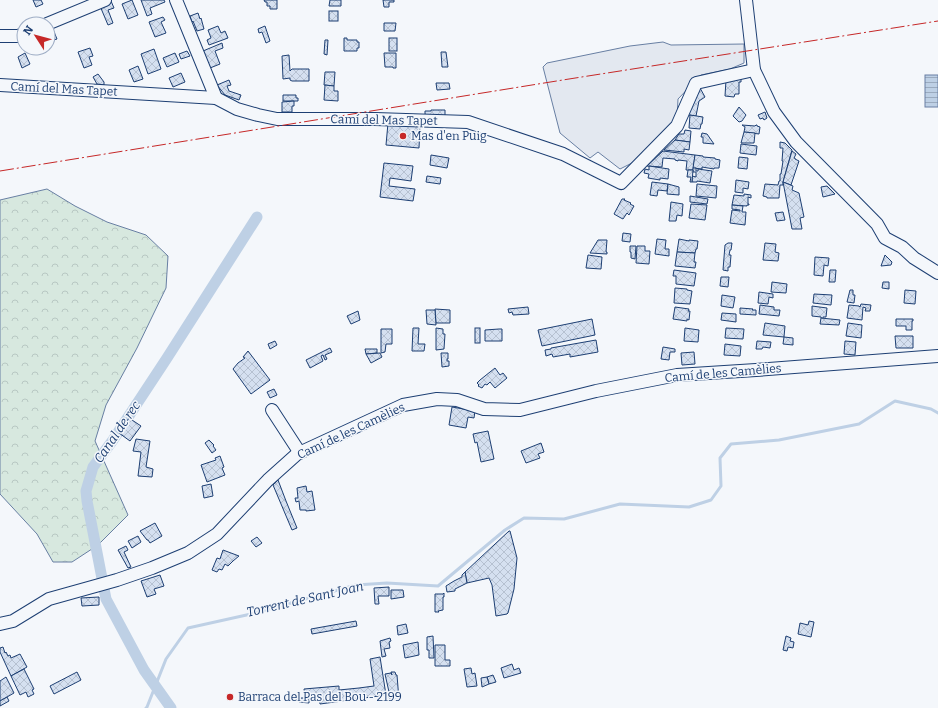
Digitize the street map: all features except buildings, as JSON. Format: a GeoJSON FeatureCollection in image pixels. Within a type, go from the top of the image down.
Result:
{"type":"FeatureCollection","features":[{"type":"Feature","properties":{"kind":"street"},"geometry":{"type":"LineString","coordinates":[[56,20],[105,0]]}},
{"type":"Feature","properties":{"kind":"street"},"geometry":{"type":"LineString","coordinates":[[176,0],[216,98]]}},
{"type":"Feature","properties":{"kind":"street"},"geometry":{"type":"LineString","coordinates":[[746,0],[754,70],[774,112],[796,142],[877,224],[885,238],[902,247],[914,258],[938,273]]}},
{"type":"Feature","properties":{"kind":"street"},"geometry":{"type":"LineString","coordinates":[[0,36],[16,36]]}},
{"type":"Feature","properties":{"kind":"street","name":"Camí del Mas Tapet"},"geometry":{"type":"LineString","coordinates":[[0,85],[216,98],[237,109],[277,119],[375,119],[468,122],[563,154],[621,183],[677,126],[696,83],[754,70]]}},
{"type":"Feature","properties":{"kind":"street","name":"Camí de les Camèlies"},"geometry":{"type":"LineString","coordinates":[[0,624],[13,621],[49,599],[125,577],[152,568],[188,553],[217,534],[268,480],[297,454],[403,405],[437,399],[458,400],[484,409],[520,410],[596,391],[677,375],[938,356]]}},
{"type":"Feature","properties":{"kind":"street"},"geometry":{"type":"LineString","coordinates":[[272,410],[300,453]]}},
{"type":"Feature","properties":{"kind":"street"},"geometry":{"type":"LineString","coordinates":[[0,634],[13,621]]}},
{"type":"Feature","properties":{"kind":"green space"},"geometry":{"type":"Polygon","coordinates":[[[47,189],[75,206],[107,222],[146,235],[168,256],[166,288],[137,348],[106,405],[95,441],[128,515],[98,545],[72,562],[53,562],[37,534],[0,494],[0,200],[47,189]]]}},
{"type":"Feature","properties":{"kind":"shaded area"},"geometry":{"type":"Polygon","coordinates":[[[663,42],[671,45],[744,44],[744,63],[730,69],[701,75],[678,99],[677,119],[638,160],[620,169],[598,152],[590,158],[560,133],[543,67],[547,63],[630,46],[663,42]]]}},
{"type":"Feature","properties":{"kind":"water"},"geometry":{"type":"Polygon","coordinates":[[[925,75],[938,75],[938,107],[925,107],[925,75]]]}},
{"type":"Feature","properties":{"kind":"waterway","name":"Canal de rec"},"geometry":{"type":"LineString","coordinates":[[171,708],[144,670],[106,599],[86,491],[93,467],[113,440],[167,358],[257,217]]}},
{"type":"Feature","properties":{"kind":"waterway","name":"Torrent de Sant Joan"},"geometry":{"type":"LineString","coordinates":[[146,708],[166,659],[188,628],[251,614],[356,585],[387,583],[438,586],[505,530],[524,518],[564,519],[620,504],[689,507],[711,500],[721,486],[720,458],[731,444],[779,440],[859,424],[895,401],[931,409],[938,413]]}},
{"type":"Feature","properties":{"kind":"power"},"geometry":{"type":"LineString","coordinates":[[0,171],[938,21]]}},
{"type":"Feature","properties":{"kind":"place","name":"Mas d'en Puig"},"geometry":{"type":"Point","coordinates":[403,136]}},
{"type":"Feature","properties":{"kind":"place","name":"Barraca del Pas del Bou - 2199"},"geometry":{"type":"Point","coordinates":[230,697]}}]}
